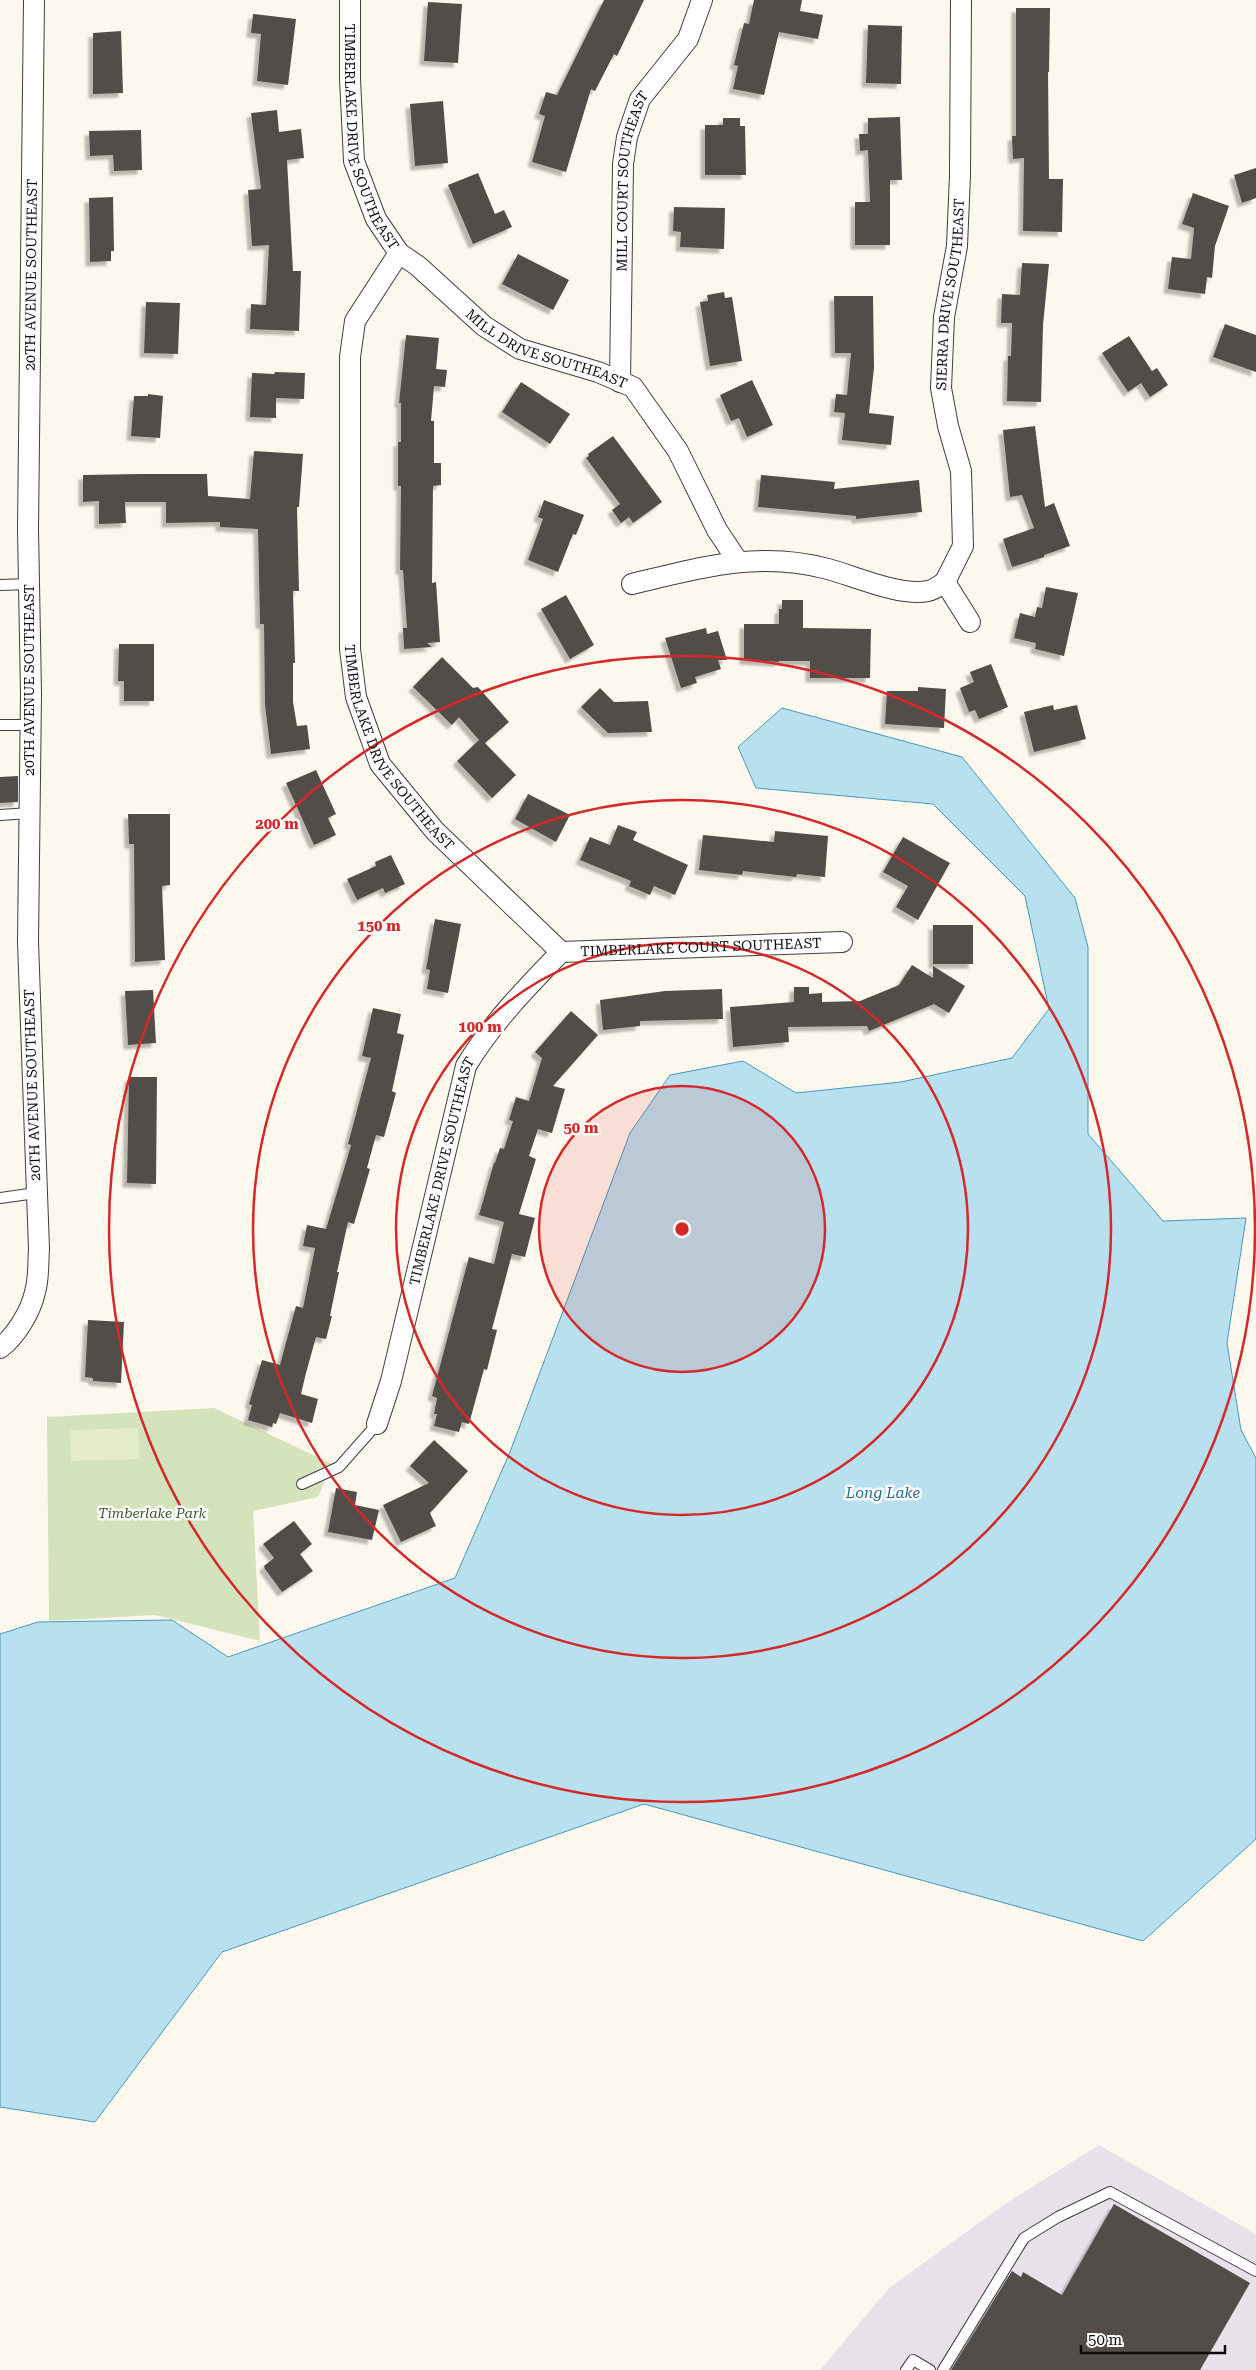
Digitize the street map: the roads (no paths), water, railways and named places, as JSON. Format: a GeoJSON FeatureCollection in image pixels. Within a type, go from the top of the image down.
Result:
{"type":"FeatureCollection","features":[{"type":"Feature","properties":{"kind":"street","name":"20TH AVENUE SOUTHEAST"},"geometry":{"type":"LineString","coordinates":[[0,1348],[13,1334],[27,1313],[36,1292],[38,1249],[28,974],[34,0]]}},
{"type":"Feature","properties":{"kind":"street","name":"TIMBERLAKE DRIVE SOUTHEAST"},"geometry":{"type":"LineString","coordinates":[[350,0],[350,79],[354,161],[376,219],[399,253],[355,321],[350,356],[350,649],[356,697],[380,764],[398,788],[435,831],[561,952],[537,976],[479,1044],[466,1066],[391,1381],[377,1424]]}},
{"type":"Feature","properties":{"kind":"street","name":"MILL COURT SOUTHEAST"},"geometry":{"type":"LineString","coordinates":[[620,382],[622,164],[627,137],[640,99],[688,39],[702,0]]}},
{"type":"Feature","properties":{"kind":"street","name":"SIERRA DRIVE SOUTHEAST"},"geometry":{"type":"LineString","coordinates":[[945,582],[963,546],[961,471],[948,426],[941,388],[944,317],[954,271],[957,238],[960,175],[961,0]]}},
{"type":"Feature","properties":{"kind":"street","name":"MILL DRIVE SOUTHEAST"},"geometry":{"type":"LineString","coordinates":[[399,253],[418,266],[484,326],[520,349],[598,372],[633,388],[678,451],[717,530],[737,560]]}},
{"type":"Feature","properties":{"kind":"street"},"geometry":{"type":"LineString","coordinates":[[632,584],[737,560],[785,560],[826,568],[876,584],[904,590],[929,591],[945,582],[970,622]]}},
{"type":"Feature","properties":{"kind":"street","name":"TIMBERLAKE COURT SOUTHEAST"},"geometry":{"type":"LineString","coordinates":[[561,952],[842,942]]}},
{"type":"Feature","properties":{"kind":"lane"},"geometry":{"type":"LineString","coordinates":[[0,585],[29,584]]}},
{"type":"Feature","properties":{"kind":"lane"},"geometry":{"type":"LineString","coordinates":[[0,725],[31,725]]}},
{"type":"Feature","properties":{"kind":"lane"},"geometry":{"type":"LineString","coordinates":[[0,815],[30,813]]}},
{"type":"Feature","properties":{"kind":"lane"},"geometry":{"type":"LineString","coordinates":[[0,1198],[36,1193]]}},
{"type":"Feature","properties":{"kind":"lane"},"geometry":{"type":"LineString","coordinates":[[302,1484],[339,1467],[377,1424]]}},
{"type":"Feature","properties":{"kind":"lane"},"geometry":{"type":"LineString","coordinates":[[943,2370],[1024,2238],[1058,2217],[1110,2192],[1256,2271]]}},
{"type":"Feature","properties":{"kind":"lane"},"geometry":{"type":"LineString","coordinates":[[906,2370],[913,2360],[930,2370]]}},
{"type":"Feature","properties":{"kind":"water","name":"Long Lake"},"geometry":{"type":"Polygon","coordinates":[[[782,708],[962,757],[1075,898],[1088,947],[1088,1134],[1163,1221],[1246,1218],[1227,1343],[1241,1430],[1256,1458],[1256,1839],[1143,1941],[644,1804],[222,1952],[95,2122],[0,2107],[0,1634],[38,1622],[172,1620],[228,1657],[455,1578],[510,1452],[630,1133],[670,1075],[743,1061],[796,1093],[901,1082],[1012,1058],[1049,1009],[1025,896],[933,804],[756,788],[738,747],[782,708]]]}},
{"type":"Feature","properties":{"kind":"park label","name":"Timberlake Park"},"geometry":{"type":"Point","coordinates":[152,1513]}}]}
